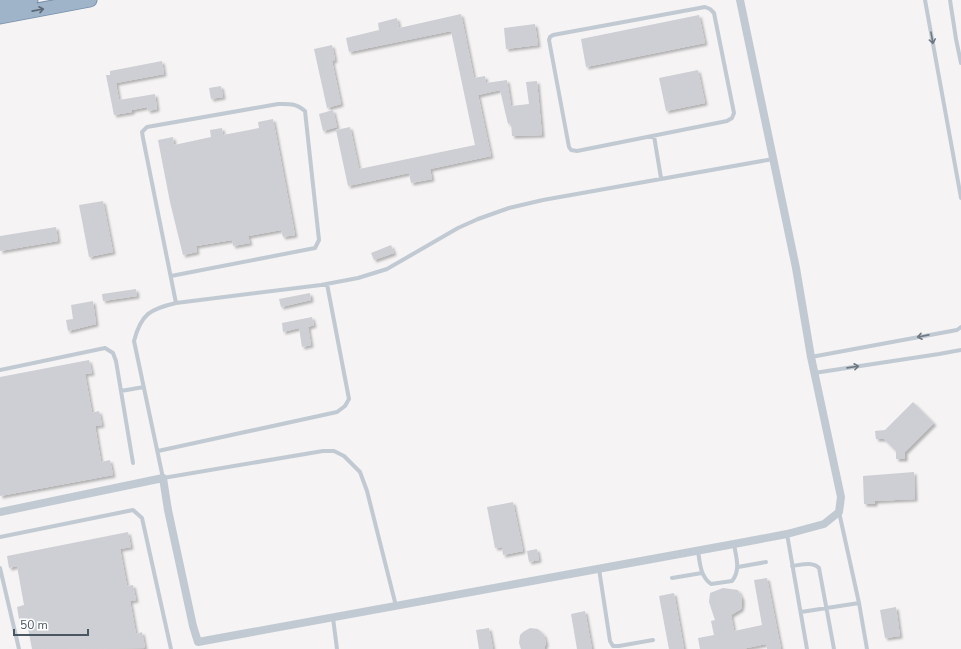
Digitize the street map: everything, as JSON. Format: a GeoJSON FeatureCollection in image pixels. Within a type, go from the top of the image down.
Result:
{"type":"FeatureCollection","features":[{"type":"Feature","properties":{"kind":"highway"},"geometry":{"type":"LineString","coordinates":[[0,6],[31,0]]}},
{"type":"Feature","properties":{"kind":"highway"},"geometry":{"type":"LineString","coordinates":[[0,17],[90,0]]}},
{"type":"Feature","properties":{"kind":"street"},"geometry":{"type":"LineString","coordinates":[[0,512],[163,478],[168,510],[193,626],[199,646],[332,618],[787,534],[824,524],[839,512],[840,497],[814,373],[796,268],[740,0]]}},
{"type":"Feature","properties":{"kind":"lane"},"geometry":{"type":"LineString","coordinates":[[925,0],[961,198]]}},
{"type":"Feature","properties":{"kind":"lane"},"geometry":{"type":"LineString","coordinates":[[950,0],[961,63]]}},
{"type":"Feature","properties":{"kind":"lane"},"geometry":{"type":"LineString","coordinates":[[705,7],[710,9],[714,13],[734,113],[732,118],[727,121],[654,136],[577,151],[571,150],[569,147],[550,37],[553,35],[705,7]]}},
{"type":"Feature","properties":{"kind":"lane"},"geometry":{"type":"LineString","coordinates":[[171,276],[315,248],[319,240],[305,110],[297,105],[278,104],[147,127],[142,132],[176,303]]}},
{"type":"Feature","properties":{"kind":"lane"},"geometry":{"type":"LineString","coordinates":[[654,136],[661,178]]}},
{"type":"Feature","properties":{"kind":"lane"},"geometry":{"type":"LineString","coordinates":[[396,606],[367,492],[360,472],[344,456],[334,451],[324,450],[163,478],[134,341],[136,332],[144,317],[158,307],[176,303],[327,284],[358,278],[388,268],[458,228],[509,208],[543,200],[661,178],[774,159]]}},
{"type":"Feature","properties":{"kind":"lane"},"geometry":{"type":"LineString","coordinates":[[158,451],[337,412],[345,406],[349,399],[327,284]]}},
{"type":"Feature","properties":{"kind":"lane"},"geometry":{"type":"LineString","coordinates":[[811,357],[957,330],[961,327]]}},
{"type":"Feature","properties":{"kind":"lane"},"geometry":{"type":"LineString","coordinates":[[0,370],[105,348],[113,353],[116,360],[133,463]]}},
{"type":"Feature","properties":{"kind":"lane"},"geometry":{"type":"LineString","coordinates":[[814,373],[961,350]]}},
{"type":"Feature","properties":{"kind":"lane"},"geometry":{"type":"LineString","coordinates":[[121,391],[144,387]]}},
{"type":"Feature","properties":{"kind":"lane"},"geometry":{"type":"LineString","coordinates":[[0,537],[133,510],[142,518],[171,649]]}},
{"type":"Feature","properties":{"kind":"lane"},"geometry":{"type":"LineString","coordinates":[[839,512],[867,649]]}},
{"type":"Feature","properties":{"kind":"lane"},"geometry":{"type":"LineString","coordinates":[[787,534],[807,649]]}},
{"type":"Feature","properties":{"kind":"lane"},"geometry":{"type":"LineString","coordinates":[[698,551],[702,573],[706,580],[711,584],[732,581],[737,575],[738,567],[734,544]]}},
{"type":"Feature","properties":{"kind":"lane"},"geometry":{"type":"LineString","coordinates":[[738,567],[766,562]]}},
{"type":"Feature","properties":{"kind":"lane"},"geometry":{"type":"LineString","coordinates":[[792,566],[812,563],[819,568],[834,649]]}},
{"type":"Feature","properties":{"kind":"lane"},"geometry":{"type":"LineString","coordinates":[[0,568],[19,649]]}},
{"type":"Feature","properties":{"kind":"lane"},"geometry":{"type":"LineString","coordinates":[[599,569],[610,641],[613,646],[653,640]]}},
{"type":"Feature","properties":{"kind":"lane"},"geometry":{"type":"LineString","coordinates":[[672,578],[702,573]]}},
{"type":"Feature","properties":{"kind":"lane"},"geometry":{"type":"LineString","coordinates":[[800,612],[858,603]]}},
{"type":"Feature","properties":{"kind":"lane"},"geometry":{"type":"LineString","coordinates":[[332,618],[337,649]]}},
{"type":"Feature","properties":{"kind":"building"},"geometry":{"type":"Polygon","coordinates":[[[461,14],[474,78],[485,76],[486,83],[507,80],[511,106],[529,104],[526,82],[537,81],[542,135],[512,136],[511,123],[508,124],[500,90],[478,95],[491,156],[430,169],[432,179],[411,183],[409,173],[348,186],[336,130],[350,127],[359,169],[475,145],[451,31],[349,52],[346,38],[379,30],[378,23],[397,18],[399,28],[461,14]]]}},
{"type":"Feature","properties":{"kind":"building"},"geometry":{"type":"Polygon","coordinates":[[[699,15],[705,43],[586,67],[581,39],[699,15]]]}},
{"type":"Feature","properties":{"kind":"building"},"geometry":{"type":"Polygon","coordinates":[[[535,24],[538,45],[506,49],[504,28],[535,24]]]}},
{"type":"Feature","properties":{"kind":"building"},"geometry":{"type":"Polygon","coordinates":[[[332,45],[335,60],[332,61],[341,104],[327,108],[314,49],[332,45]]]}},
{"type":"Feature","properties":{"kind":"building"},"geometry":{"type":"Polygon","coordinates":[[[162,61],[164,74],[116,83],[119,100],[155,94],[157,109],[148,111],[147,107],[132,110],[132,112],[114,115],[106,75],[110,75],[110,71],[162,61]]]}},
{"type":"Feature","properties":{"kind":"building"},"geometry":{"type":"Polygon","coordinates":[[[698,70],[705,103],[666,111],[659,78],[698,70]]]}},
{"type":"Feature","properties":{"kind":"building"},"geometry":{"type":"Polygon","coordinates":[[[221,86],[223,97],[211,99],[209,88],[221,86]]]}},
{"type":"Feature","properties":{"kind":"building"},"geometry":{"type":"Polygon","coordinates":[[[333,110],[337,127],[323,131],[319,114],[333,110]]]}},
{"type":"Feature","properties":{"kind":"building"},"geometry":{"type":"Polygon","coordinates":[[[273,119],[295,235],[283,237],[281,230],[248,236],[250,243],[233,246],[232,240],[196,246],[197,252],[183,255],[170,202],[158,140],[173,137],[174,145],[211,137],[210,130],[222,128],[223,135],[259,128],[258,122],[273,119]]]}},
{"type":"Feature","properties":{"kind":"building"},"geometry":{"type":"Polygon","coordinates":[[[103,201],[113,252],[89,257],[79,205],[103,201]]]}},
{"type":"Feature","properties":{"kind":"building"},"geometry":{"type":"Polygon","coordinates":[[[56,227],[58,241],[0,251],[0,236],[56,227]]]}},
{"type":"Feature","properties":{"kind":"building"},"geometry":{"type":"Polygon","coordinates":[[[391,245],[394,253],[374,260],[371,253],[391,245]]]}},
{"type":"Feature","properties":{"kind":"building"},"geometry":{"type":"Polygon","coordinates":[[[136,289],[137,296],[103,301],[102,294],[136,289]]]}},
{"type":"Feature","properties":{"kind":"building"},"geometry":{"type":"Polygon","coordinates":[[[310,293],[311,300],[281,307],[279,299],[310,293]]]}},
{"type":"Feature","properties":{"kind":"building"},"geometry":{"type":"Polygon","coordinates":[[[93,301],[96,324],[68,331],[66,320],[73,319],[71,305],[93,301]]]}},
{"type":"Feature","properties":{"kind":"building"},"geometry":{"type":"Polygon","coordinates":[[[312,317],[314,325],[308,327],[311,345],[302,347],[299,328],[283,332],[282,323],[312,317]]]}},
{"type":"Feature","properties":{"kind":"building"},"geometry":{"type":"Polygon","coordinates":[[[89,360],[92,373],[85,374],[92,413],[99,411],[102,425],[95,426],[101,462],[110,460],[113,475],[0,496],[0,377],[89,360]]]}},
{"type":"Feature","properties":{"kind":"building"},"geometry":{"type":"Polygon","coordinates":[[[913,402],[934,423],[905,452],[905,459],[896,459],[896,451],[884,439],[876,439],[875,431],[885,430],[913,402]]]}},
{"type":"Feature","properties":{"kind":"building"},"geometry":{"type":"Polygon","coordinates":[[[914,472],[915,499],[875,501],[875,504],[864,504],[863,476],[914,472]]]}},
{"type":"Feature","properties":{"kind":"building"},"geometry":{"type":"Polygon","coordinates":[[[513,502],[523,551],[503,555],[502,547],[495,548],[487,507],[513,502]]]}},
{"type":"Feature","properties":{"kind":"building"},"geometry":{"type":"Polygon","coordinates":[[[128,532],[131,547],[120,549],[127,586],[133,585],[136,600],[130,601],[136,634],[142,632],[145,648],[32,649],[26,618],[19,619],[17,607],[24,605],[17,566],[9,568],[7,556],[128,532]]]}},
{"type":"Feature","properties":{"kind":"building"},"geometry":{"type":"Polygon","coordinates":[[[537,549],[539,560],[529,562],[527,551],[537,549]]]}},
{"type":"Feature","properties":{"kind":"building"},"geometry":{"type":"Polygon","coordinates":[[[767,578],[781,649],[767,649],[766,644],[742,649],[700,649],[698,638],[714,635],[711,621],[715,620],[709,602],[710,593],[723,588],[738,590],[742,598],[742,604],[741,609],[731,615],[734,631],[762,625],[754,580],[767,578]]]}},
{"type":"Feature","properties":{"kind":"building"},"geometry":{"type":"Polygon","coordinates":[[[674,593],[684,649],[669,649],[659,596],[674,593]]]}},
{"type":"Feature","properties":{"kind":"building"},"geometry":{"type":"Polygon","coordinates":[[[896,607],[900,636],[885,638],[880,610],[896,607]]]}},
{"type":"Feature","properties":{"kind":"building"},"geometry":{"type":"Polygon","coordinates":[[[585,611],[592,649],[577,649],[571,614],[585,611]]]}},
{"type":"Feature","properties":{"kind":"building"},"geometry":{"type":"Polygon","coordinates":[[[489,628],[493,649],[479,649],[476,630],[489,628]]]}},
{"type":"Feature","properties":{"kind":"building"},"geometry":{"type":"Polygon","coordinates":[[[530,628],[538,629],[544,635],[546,643],[544,649],[521,649],[519,643],[520,635],[530,628]]]}}]}
